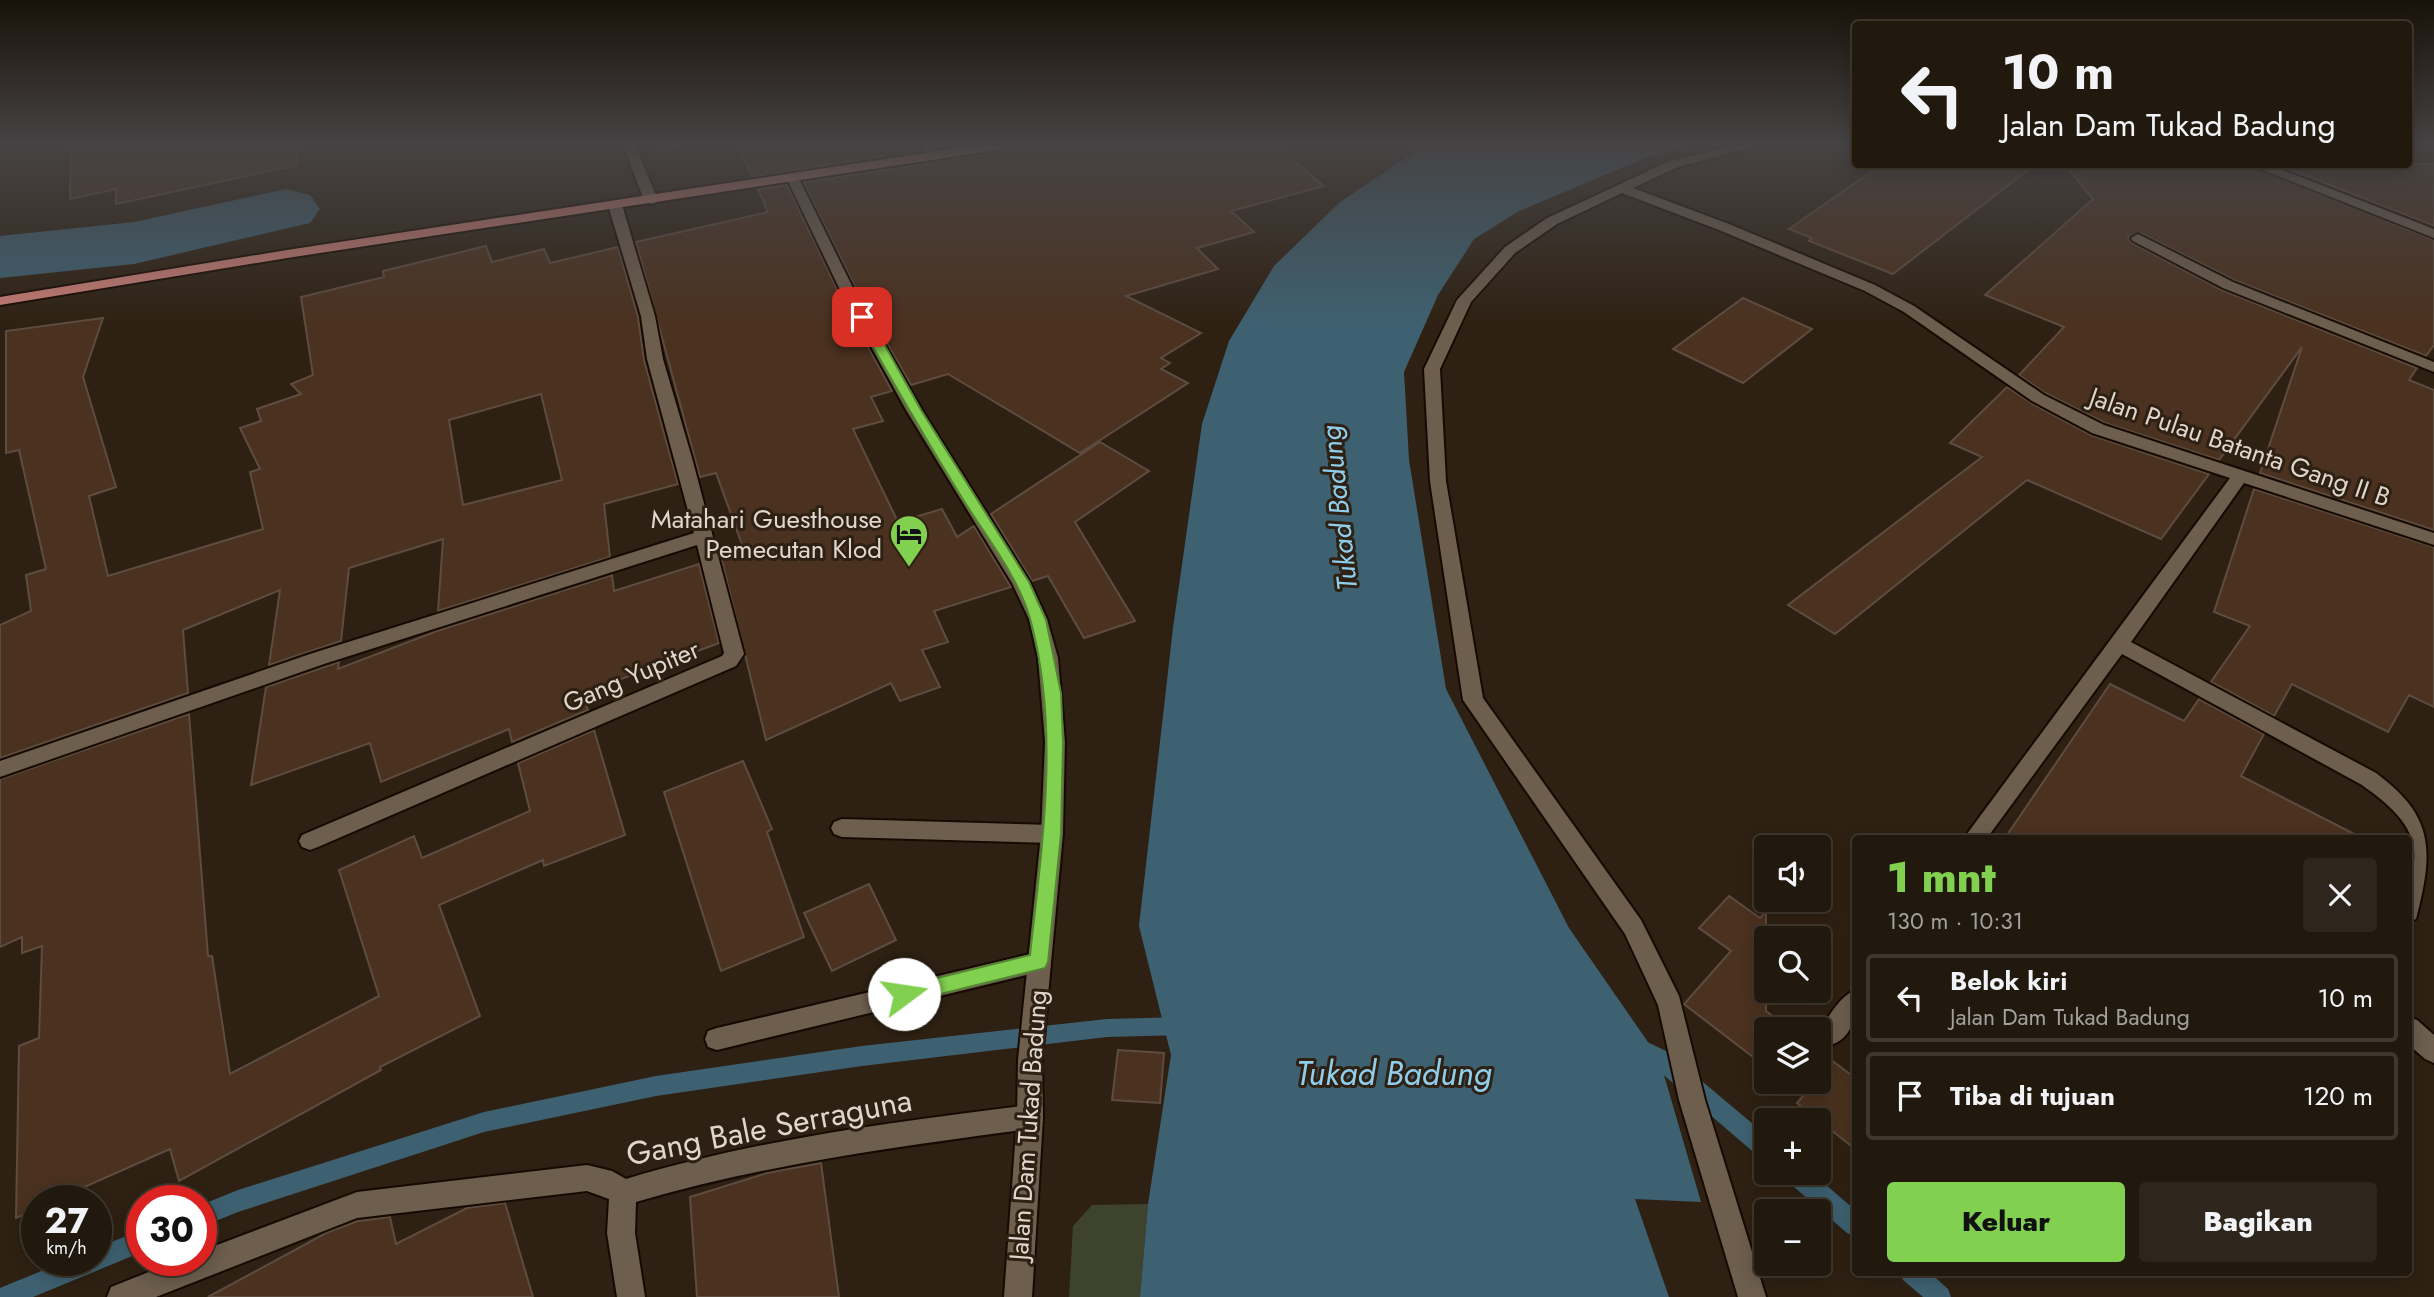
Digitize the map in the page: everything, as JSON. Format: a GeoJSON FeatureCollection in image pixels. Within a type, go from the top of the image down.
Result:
{"type":"FeatureCollection","features":[{"type":"Feature","properties":{"kind":"highway"},"geometry":{"type":"LineString","coordinates":[[0,301],[612,206]]}},
{"type":"Feature","properties":{"kind":"street","name":"Gang Yupiter"},"geometry":{"type":"LineString","coordinates":[[310,841],[729,661],[734,654],[684,458],[655,359],[648,316],[615,206]]}},
{"type":"Feature","properties":{"kind":"street","name":"Jalan Dam Tukad Badung"},"geometry":{"type":"LineString","coordinates":[[806,206],[869,329],[914,410],[1021,582],[1038,620],[1053,693],[1055,742],[1052,834],[1030,1060],[1030,1117],[1018,1297]]}},
{"type":"Feature","properties":{"kind":"street"},"geometry":{"type":"LineString","coordinates":[[1587,206],[1552,222],[1510,250],[1464,300],[1432,369],[1438,481],[1473,700],[1633,927],[1670,1004],[1692,1100],[1752,1297]]}},
{"type":"Feature","properties":{"kind":"street","name":"Jalan Pulau Batanta Gang II B"},"geometry":{"type":"LineString","coordinates":[[1666,206],[1870,288],[1909,309],[2038,398],[2098,429],[2434,539]]}},
{"type":"Feature","properties":{"kind":"street"},"geometry":{"type":"LineString","coordinates":[[2361,206],[2434,234]]}},
{"type":"Feature","properties":{"kind":"street"},"geometry":{"type":"LineString","coordinates":[[2138,238],[2228,285],[2434,367]]}},
{"type":"Feature","properties":{"kind":"street"},"geometry":{"type":"LineString","coordinates":[[1977,835],[2241,475]]}},
{"type":"Feature","properties":{"kind":"street"},"geometry":{"type":"LineString","coordinates":[[0,769],[317,659],[703,537]]}},
{"type":"Feature","properties":{"kind":"street"},"geometry":{"type":"LineString","coordinates":[[2119,644],[2368,779],[2399,800],[2420,828],[2425,859],[2412,900]]}},
{"type":"Feature","properties":{"kind":"street"},"geometry":{"type":"LineString","coordinates":[[842,828],[1052,834]]}},
{"type":"Feature","properties":{"kind":"street"},"geometry":{"type":"LineString","coordinates":[[717,1039],[1038,971]]}},
{"type":"Feature","properties":{"kind":"street"},"geometry":{"type":"LineString","coordinates":[[1831,1034],[1852,1005]]}},
{"type":"Feature","properties":{"kind":"street"},"geometry":{"type":"LineString","coordinates":[[2412,1032],[2434,1051]]}},
{"type":"Feature","properties":{"kind":"street","name":"Gang Bale Serraguna"},"geometry":{"type":"LineString","coordinates":[[121,1297],[357,1205],[587,1178],[612,1184],[623,1193],[667,1178],[753,1158],[867,1138],[1030,1117]]}},
{"type":"Feature","properties":{"kind":"street"},"geometry":{"type":"LineString","coordinates":[[623,1193],[621,1233],[631,1297]]}},
{"type":"Feature","properties":{"kind":"green space"},"geometry":{"type":"Polygon","coordinates":[[[1148,1204],[1140,1297],[1069,1297],[1073,1226],[1092,1205],[1148,1204]]]}},
{"type":"Feature","properties":{"kind":"water","name":"Tukad Badung"},"geometry":{"type":"Polygon","coordinates":[[[1336,206],[1532,206],[1474,239],[1438,295],[1404,372],[1409,460],[1446,689],[1569,928],[1659,1058],[1701,1202],[1635,1199],[1669,1297],[1140,1297],[1148,1204],[1171,1055],[1139,926],[1173,628],[1202,424],[1229,341],[1274,266],[1336,206]]]}},
{"type":"Feature","properties":{"kind":"building"},"geometry":{"type":"Polygon","coordinates":[[[765,206],[797,206],[840,295],[892,391],[871,397],[883,421],[853,429],[898,522],[942,509],[957,537],[974,526],[1011,587],[934,611],[948,642],[922,650],[940,687],[900,701],[891,683],[766,740],[721,557],[744,550],[716,473],[700,477],[636,242],[768,212],[765,206]]]}},
{"type":"Feature","properties":{"kind":"building"},"geometry":{"type":"Polygon","coordinates":[[[815,206],[1251,206],[1231,211],[1254,232],[1197,248],[1218,269],[1126,296],[1201,333],[1161,358],[1170,363],[1161,369],[1188,383],[1080,453],[948,374],[911,385],[858,293],[815,206]]]}},
{"type":"Feature","properties":{"kind":"building"},"geometry":{"type":"Polygon","coordinates":[[[1823,206],[1982,206],[1893,274],[1809,241],[1812,238],[1789,229],[1823,206]]]}},
{"type":"Feature","properties":{"kind":"building"},"geometry":{"type":"Polygon","coordinates":[[[2086,206],[2349,206],[2434,240],[2434,345],[2426,356],[2234,280],[2139,232],[2128,237],[2132,243],[2222,290],[2417,368],[2409,380],[2434,390],[2434,530],[2260,473],[2302,347],[2219,460],[2105,423],[2045,393],[2019,375],[2064,327],[1985,295],[2086,206]]]}},
{"type":"Feature","properties":{"kind":"building"},"geometry":{"type":"Polygon","coordinates":[[[2382,206],[2434,206],[2434,226],[2382,206]]]}},
{"type":"Feature","properties":{"kind":"building"},"geometry":{"type":"Polygon","coordinates":[[[486,246],[492,262],[544,249],[550,263],[618,247],[638,317],[644,360],[678,484],[604,504],[610,557],[438,611],[443,539],[349,568],[341,641],[269,665],[280,590],[183,630],[188,693],[0,758],[0,625],[31,611],[26,575],[46,569],[19,450],[6,453],[6,331],[103,318],[83,377],[116,487],[89,496],[108,576],[263,529],[250,472],[260,469],[240,428],[261,421],[257,409],[301,394],[291,384],[313,375],[301,297],[384,277],[383,271],[486,246]],[[541,394],[449,420],[463,505],[562,480],[541,394]]]}},
{"type":"Feature","properties":{"kind":"building"},"geometry":{"type":"Polygon","coordinates":[[[1743,298],[1812,329],[1743,383],[1673,349],[1743,298]]]}},
{"type":"Feature","properties":{"kind":"building"},"geometry":{"type":"Polygon","coordinates":[[[2007,387],[2091,435],[2209,474],[2161,539],[2027,480],[1835,634],[1788,605],[1982,457],[1950,443],[2007,387]]]}},
{"type":"Feature","properties":{"kind":"building"},"geometry":{"type":"Polygon","coordinates":[[[1100,442],[1149,471],[1075,522],[1135,621],[1084,638],[1048,576],[1032,581],[991,514],[1100,442]]]}},
{"type":"Feature","properties":{"kind":"building"},"geometry":{"type":"Polygon","coordinates":[[[2254,489],[2434,547],[2434,707],[2409,695],[2388,732],[2292,684],[2274,716],[2211,682],[2250,626],[2214,612],[2254,489]]]}},
{"type":"Feature","properties":{"kind":"building"},"geometry":{"type":"Polygon","coordinates":[[[699,564],[719,643],[602,686],[606,698],[586,705],[588,710],[512,742],[509,729],[381,782],[370,743],[251,785],[266,687],[339,662],[338,669],[437,631],[612,575],[614,591],[699,564]]]}},
{"type":"Feature","properties":{"kind":"building"},"geometry":{"type":"Polygon","coordinates":[[[2110,684],[2184,721],[2199,699],[2264,734],[2241,776],[2356,835],[2007,835],[2110,684]]]}},
{"type":"Feature","properties":{"kind":"building"},"geometry":{"type":"Polygon","coordinates":[[[189,714],[208,956],[212,956],[230,1074],[379,996],[339,870],[414,836],[422,858],[530,811],[518,763],[594,730],[625,835],[544,866],[543,860],[439,905],[480,1016],[380,1067],[381,1070],[179,1181],[170,1149],[89,1185],[21,1185],[21,1216],[16,1218],[19,1046],[39,1038],[42,946],[22,953],[22,937],[0,947],[0,779],[189,714]]]}},
{"type":"Feature","properties":{"kind":"building"},"geometry":{"type":"Polygon","coordinates":[[[743,761],[772,829],[767,832],[804,937],[721,971],[664,792],[743,761]]]}},
{"type":"Feature","properties":{"kind":"building"},"geometry":{"type":"Polygon","coordinates":[[[869,884],[896,940],[832,971],[804,913],[869,884]]]}},
{"type":"Feature","properties":{"kind":"building"},"geometry":{"type":"Polygon","coordinates":[[[1729,896],[1760,918],[1766,912],[1766,926],[1754,926],[1754,1003],[1766,1003],[1766,1011],[1774,1017],[1754,1017],[1754,1058],[1684,1004],[1731,951],[1699,928],[1729,896]]]}},
{"type":"Feature","properties":{"kind":"building"},"geometry":{"type":"Polygon","coordinates":[[[1118,1050],[1164,1053],[1160,1103],[1112,1100],[1118,1050]]]}},
{"type":"Feature","properties":{"kind":"building"},"geometry":{"type":"Polygon","coordinates":[[[1831,1060],[1852,1076],[1852,1147],[1831,1130],[1831,1108],[1803,1108],[1797,1103],[1803,1096],[1800,1094],[1831,1094],[1831,1060]]]}},
{"type":"Feature","properties":{"kind":"building"},"geometry":{"type":"Polygon","coordinates":[[[821,1163],[839,1297],[697,1297],[690,1197],[767,1173],[821,1163]]]}},
{"type":"Feature","properties":{"kind":"building"},"geometry":{"type":"Polygon","coordinates":[[[505,1203],[533,1297],[208,1297],[328,1232],[358,1221],[390,1217],[396,1244],[467,1208],[505,1203]]]}},
{"type":"Feature","properties":{"kind":"waterway"},"geometry":{"type":"LineString","coordinates":[[0,257],[134,243],[286,209]]}},
{"type":"Feature","properties":{"kind":"waterway"},"geometry":{"type":"LineString","coordinates":[[217,1210],[484,1122],[656,1086],[862,1056],[1107,1028],[1183,1026]]}},
{"type":"Feature","properties":{"kind":"waterway"},"geometry":{"type":"LineString","coordinates":[[1641,1048],[1659,1058],[1754,1139]]}},
{"type":"Feature","properties":{"kind":"waterway"},"geometry":{"type":"LineString","coordinates":[[1809,1185],[1852,1222]]}},
{"type":"Feature","properties":{"kind":"waterway"},"geometry":{"type":"LineString","coordinates":[[112,1253],[126,1247]]}},
{"type":"Feature","properties":{"kind":"waterway"},"geometry":{"type":"LineString","coordinates":[[6,1297],[57,1276]]}},
{"type":"Feature","properties":{"kind":"waterway"},"geometry":{"type":"LineString","coordinates":[[1916,1276],[1940,1297]]}},
{"type":"Feature","properties":{"kind":"place","name":"Matahari Guesthouse Pemecutan Klod"},"geometry":{"type":"Point","coordinates":[909,568]}},
{"type":"Feature","properties":{"kind":"route"},"geometry":{"type":"LineString","coordinates":[[862,317],[914,410],[1021,582],[1038,620],[1053,693],[1055,742],[1052,834],[1039,962],[904,994]]}}]}
